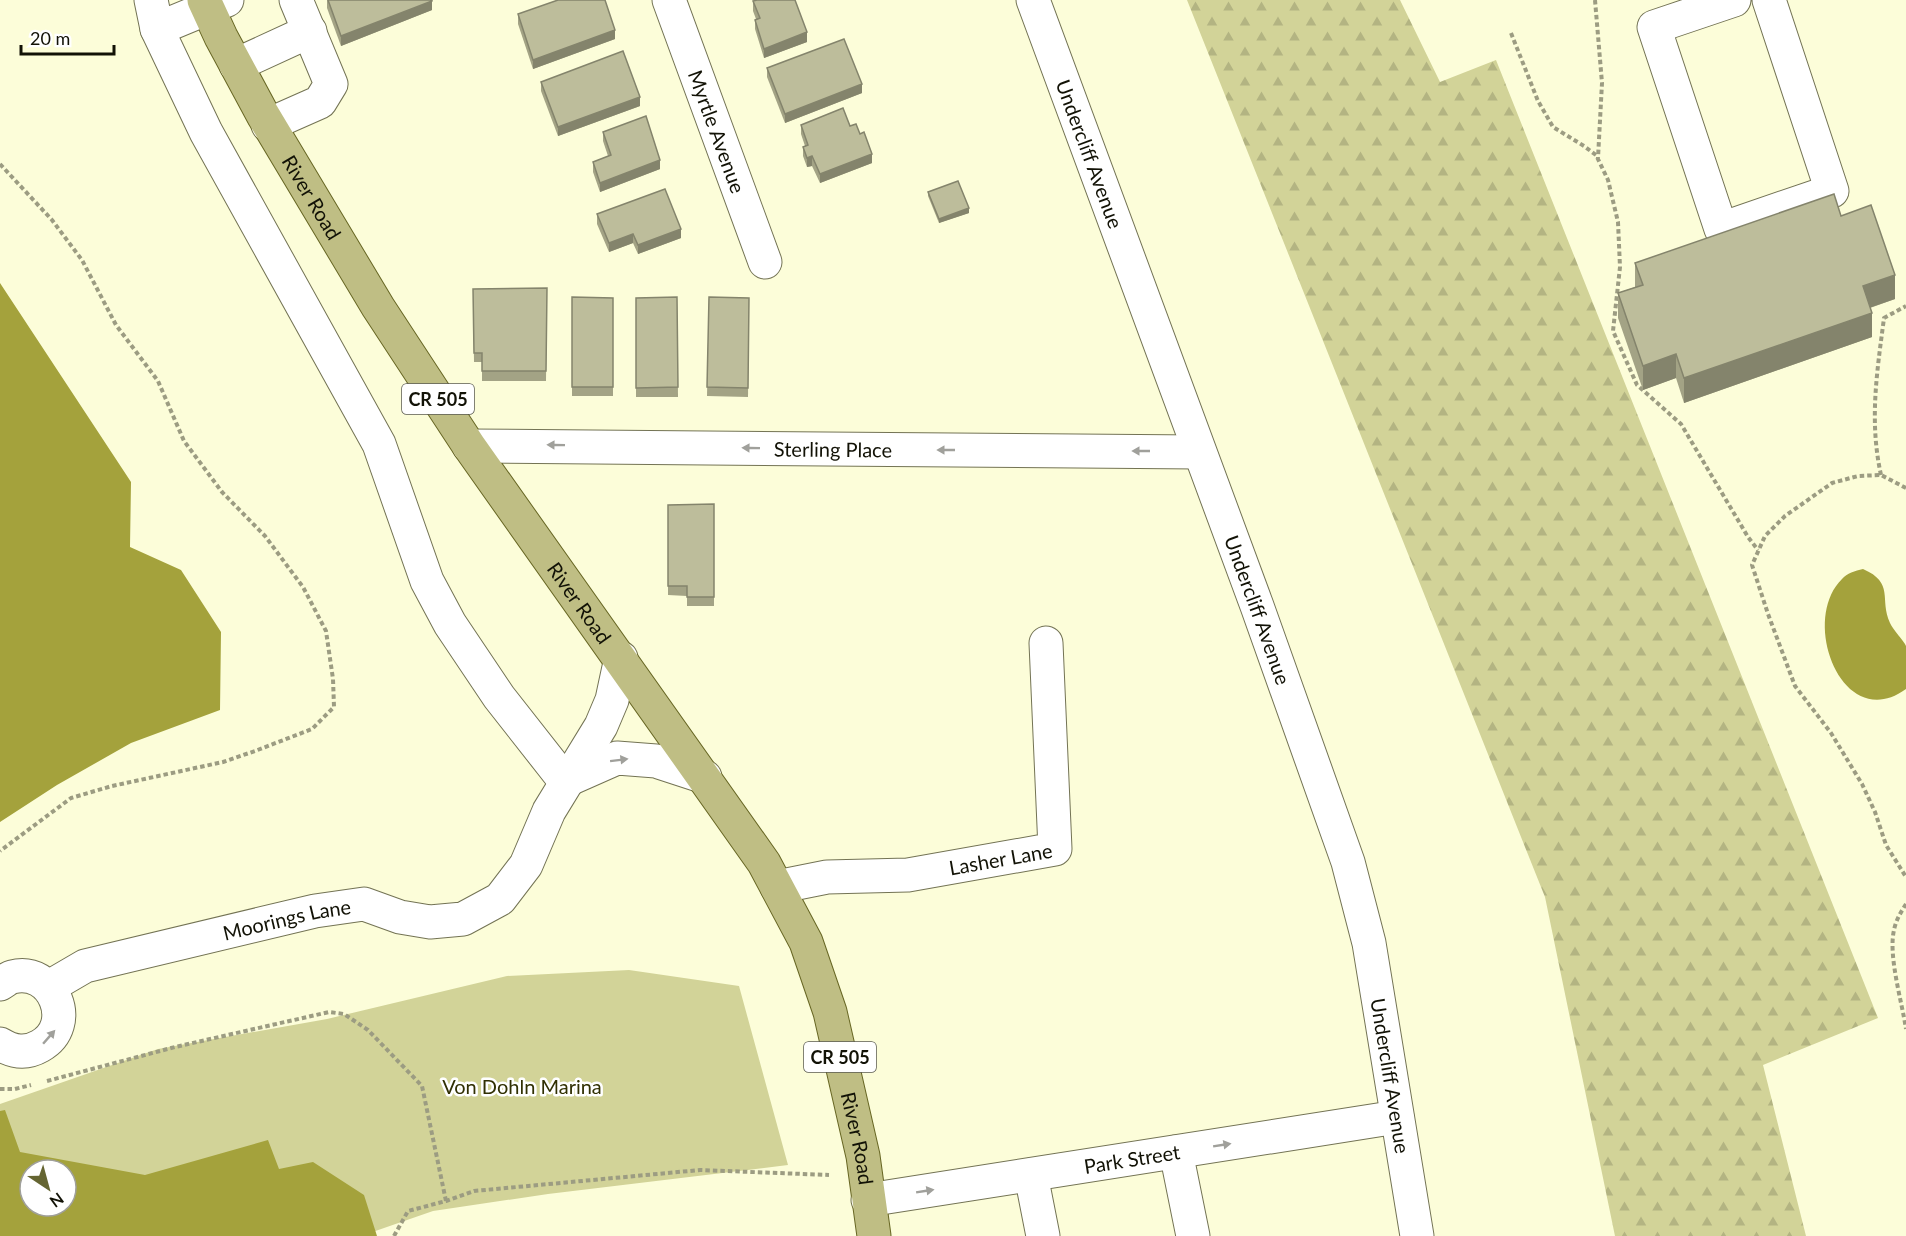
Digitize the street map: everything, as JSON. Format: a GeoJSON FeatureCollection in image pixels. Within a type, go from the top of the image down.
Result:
{"type":"FeatureCollection","features":[{"type":"Feature","properties":{"kind":"main road","name":"River Road"},"geometry":{"type":"LineString","coordinates":[[213,3],[236,65],[268,125],[378,307],[469,446],[705,777],[764,863],[777,887],[806,942],[830,1012],[863,1156],[874,1236]]}},
{"type":"Feature","properties":{"kind":"street"},"geometry":{"type":"LineString","coordinates":[[268,125],[320,102],[331,84],[296,0]]}},
{"type":"Feature","properties":{"kind":"street","name":"Myrtle Avenue"},"geometry":{"type":"LineString","coordinates":[[669,0],[765,262]]}},
{"type":"Feature","properties":{"kind":"street","name":"Undercliff Avenue"},"geometry":{"type":"LineString","coordinates":[[1033,0],[1257,606],[1348,862],[1369,943],[1417,1236]]}},
{"type":"Feature","properties":{"kind":"street"},"geometry":{"type":"LineString","coordinates":[[1734,0],[1654,27],[1721,229],[1832,191],[1769,0]]}},
{"type":"Feature","properties":{"kind":"street"},"geometry":{"type":"LineString","coordinates":[[213,3],[154,15],[206,132],[379,444],[427,581],[445,615],[499,697],[565,782],[617,758],[656,761],[705,777]]}},
{"type":"Feature","properties":{"kind":"street"},"geometry":{"type":"LineString","coordinates":[[236,65],[310,32]]}},
{"type":"Feature","properties":{"kind":"street","name":"Sterling Place"},"geometry":{"type":"LineString","coordinates":[[469,446],[1199,452]]}},
{"type":"Feature","properties":{"kind":"street","name":"Lasher Lane"},"geometry":{"type":"LineString","coordinates":[[777,887],[827,877],[908,875],[1055,849],[1046,643]]}},
{"type":"Feature","properties":{"kind":"street","name":"Moorings Lane"},"geometry":{"type":"LineString","coordinates":[[49,987],[85,966],[325,910],[364,904],[400,917],[430,922],[463,919],[500,899],[526,865],[541,827],[565,782],[601,726],[612,700],[621,658]]}},
{"type":"Feature","properties":{"kind":"street"},"geometry":{"type":"LineString","coordinates":[[0,984],[13,977],[33,977],[49,987],[59,1005],[59,1024],[49,1041],[31,1051],[11,1051],[0,1044]]}},
{"type":"Feature","properties":{"kind":"street","name":"Park Street"},"geometry":{"type":"LineString","coordinates":[[868,1200],[1397,1117]]}},
{"type":"Feature","properties":{"kind":"street"},"geometry":{"type":"LineString","coordinates":[[1176,1152],[1193,1236]]}},
{"type":"Feature","properties":{"kind":"street"},"geometry":{"type":"LineString","coordinates":[[1031,1175],[1043,1236]]}},
{"type":"Feature","properties":{"kind":"path"},"geometry":{"type":"LineString","coordinates":[[1595,0],[1602,83],[1598,158]]}},
{"type":"Feature","properties":{"kind":"path"},"geometry":{"type":"LineString","coordinates":[[1511,33],[1538,101],[1553,127],[1584,146],[1598,158],[1608,180],[1618,222],[1620,267],[1613,332],[1637,385],[1682,424],[1748,537],[1758,550]]}},
{"type":"Feature","properties":{"kind":"path"},"geometry":{"type":"LineString","coordinates":[[0,164],[52,220],[82,260],[116,325],[158,381],[184,441],[222,492],[266,536],[303,587],[326,631],[333,679],[334,706],[312,729],[255,751],[214,764],[112,786],[71,798],[0,851]]}},
{"type":"Feature","properties":{"kind":"path"},"geometry":{"type":"LineString","coordinates":[[1881,475],[1873,428],[1884,318],[1906,306]]}},
{"type":"Feature","properties":{"kind":"path"},"geometry":{"type":"LineString","coordinates":[[1906,488],[1881,475],[1858,476],[1832,483],[1785,516],[1765,536],[1752,565],[1795,686],[1831,733],[1862,784],[1875,812],[1886,845],[1906,877]]}},
{"type":"Feature","properties":{"kind":"path"},"geometry":{"type":"LineString","coordinates":[[1906,904],[1893,932],[1894,961],[1906,1029]]}},
{"type":"Feature","properties":{"kind":"path"},"geometry":{"type":"LineString","coordinates":[[0,1089],[15,1089],[175,1047],[329,1012],[344,1014],[368,1030],[422,1086],[446,1202]]}},
{"type":"Feature","properties":{"kind":"path"},"geometry":{"type":"LineString","coordinates":[[394,1236],[408,1211],[446,1202],[474,1191],[700,1170],[830,1175]]}},
{"type":"Feature","properties":{"kind":"green space"},"geometry":{"type":"Polygon","coordinates":[[[1187,0],[1400,0],[1440,82],[1496,60],[1878,1018],[1763,1065],[1806,1236],[1615,1236],[1545,897],[1187,0]]]}},
{"type":"Feature","properties":{"kind":"green space","name":"Von Dohln Marina"},"geometry":{"type":"Polygon","coordinates":[[[629,970],[739,986],[788,1165],[548,1194],[433,1211],[361,1236],[0,1236],[0,1104],[158,1049],[327,1019],[507,976],[629,970]]]}},
{"type":"Feature","properties":{"kind":"shaded area"},"geometry":{"type":"Polygon","coordinates":[[[0,283],[131,482],[130,547],[181,570],[221,632],[220,710],[131,743],[57,785],[0,822],[0,283]]]}},
{"type":"Feature","properties":{"kind":"shaded area"},"geometry":{"type":"Polygon","coordinates":[[[1863,569],[1873,574],[1883,586],[1890,623],[1906,646],[1906,689],[1883,699],[1863,697],[1847,685],[1834,667],[1827,644],[1825,620],[1830,598],[1844,577],[1851,572],[1863,569]]]}},
{"type":"Feature","properties":{"kind":"shaded area"},"geometry":{"type":"Polygon","coordinates":[[[5,1110],[20,1152],[53,1158],[18,1158],[18,1218],[78,1218],[78,1163],[145,1175],[268,1140],[279,1169],[313,1162],[364,1195],[377,1236],[0,1236],[0,1111],[5,1110]]]}},
{"type":"Feature","properties":{"kind":"building"},"geometry":{"type":"Polygon","coordinates":[[[328,0],[432,0],[432,1],[341,36],[328,0]]]}},
{"type":"Feature","properties":{"kind":"building"},"geometry":{"type":"Polygon","coordinates":[[[558,0],[605,0],[615,30],[533,60],[518,14],[558,0]]]}},
{"type":"Feature","properties":{"kind":"building"},"geometry":{"type":"Polygon","coordinates":[[[795,0],[807,32],[764,49],[755,20],[760,18],[753,1],[795,0]]]}},
{"type":"Feature","properties":{"kind":"building"},"geometry":{"type":"Polygon","coordinates":[[[844,39],[862,84],[785,114],[767,68],[844,39]]]}},
{"type":"Feature","properties":{"kind":"building"},"geometry":{"type":"Polygon","coordinates":[[[623,51],[640,97],[558,127],[541,82],[623,51]]]}},
{"type":"Feature","properties":{"kind":"building"},"geometry":{"type":"Polygon","coordinates":[[[843,108],[850,126],[856,124],[860,134],[864,132],[872,154],[820,174],[812,156],[807,158],[803,147],[808,145],[801,125],[843,108]]]}},
{"type":"Feature","properties":{"kind":"building"},"geometry":{"type":"Polygon","coordinates":[[[646,116],[660,160],[600,183],[593,162],[611,155],[603,132],[646,116]]]}},
{"type":"Feature","properties":{"kind":"building"},"geometry":{"type":"Polygon","coordinates":[[[958,181],[969,208],[939,219],[928,192],[958,181]]]}},
{"type":"Feature","properties":{"kind":"building"},"geometry":{"type":"Polygon","coordinates":[[[665,189],[681,229],[638,245],[633,234],[609,243],[597,214],[665,189]]]}},
{"type":"Feature","properties":{"kind":"building"},"geometry":{"type":"Polygon","coordinates":[[[1834,194],[1841,216],[1871,205],[1895,275],[1863,286],[1872,313],[1684,378],[1676,354],[1643,366],[1618,293],[1643,285],[1635,263],[1834,194]]]}},
{"type":"Feature","properties":{"kind":"building"},"geometry":{"type":"Polygon","coordinates":[[[547,288],[546,371],[482,371],[482,353],[474,353],[473,289],[547,288]]]}},
{"type":"Feature","properties":{"kind":"building"},"geometry":{"type":"Polygon","coordinates":[[[572,297],[613,298],[613,387],[572,387],[572,297]]]}},
{"type":"Feature","properties":{"kind":"building"},"geometry":{"type":"Polygon","coordinates":[[[677,297],[678,387],[636,388],[636,298],[677,297]]]}},
{"type":"Feature","properties":{"kind":"building"},"geometry":{"type":"Polygon","coordinates":[[[709,297],[749,298],[748,388],[707,387],[709,297]]]}},
{"type":"Feature","properties":{"kind":"building"},"geometry":{"type":"Polygon","coordinates":[[[714,504],[714,597],[687,597],[687,586],[668,586],[668,505],[714,504]]]}}]}
